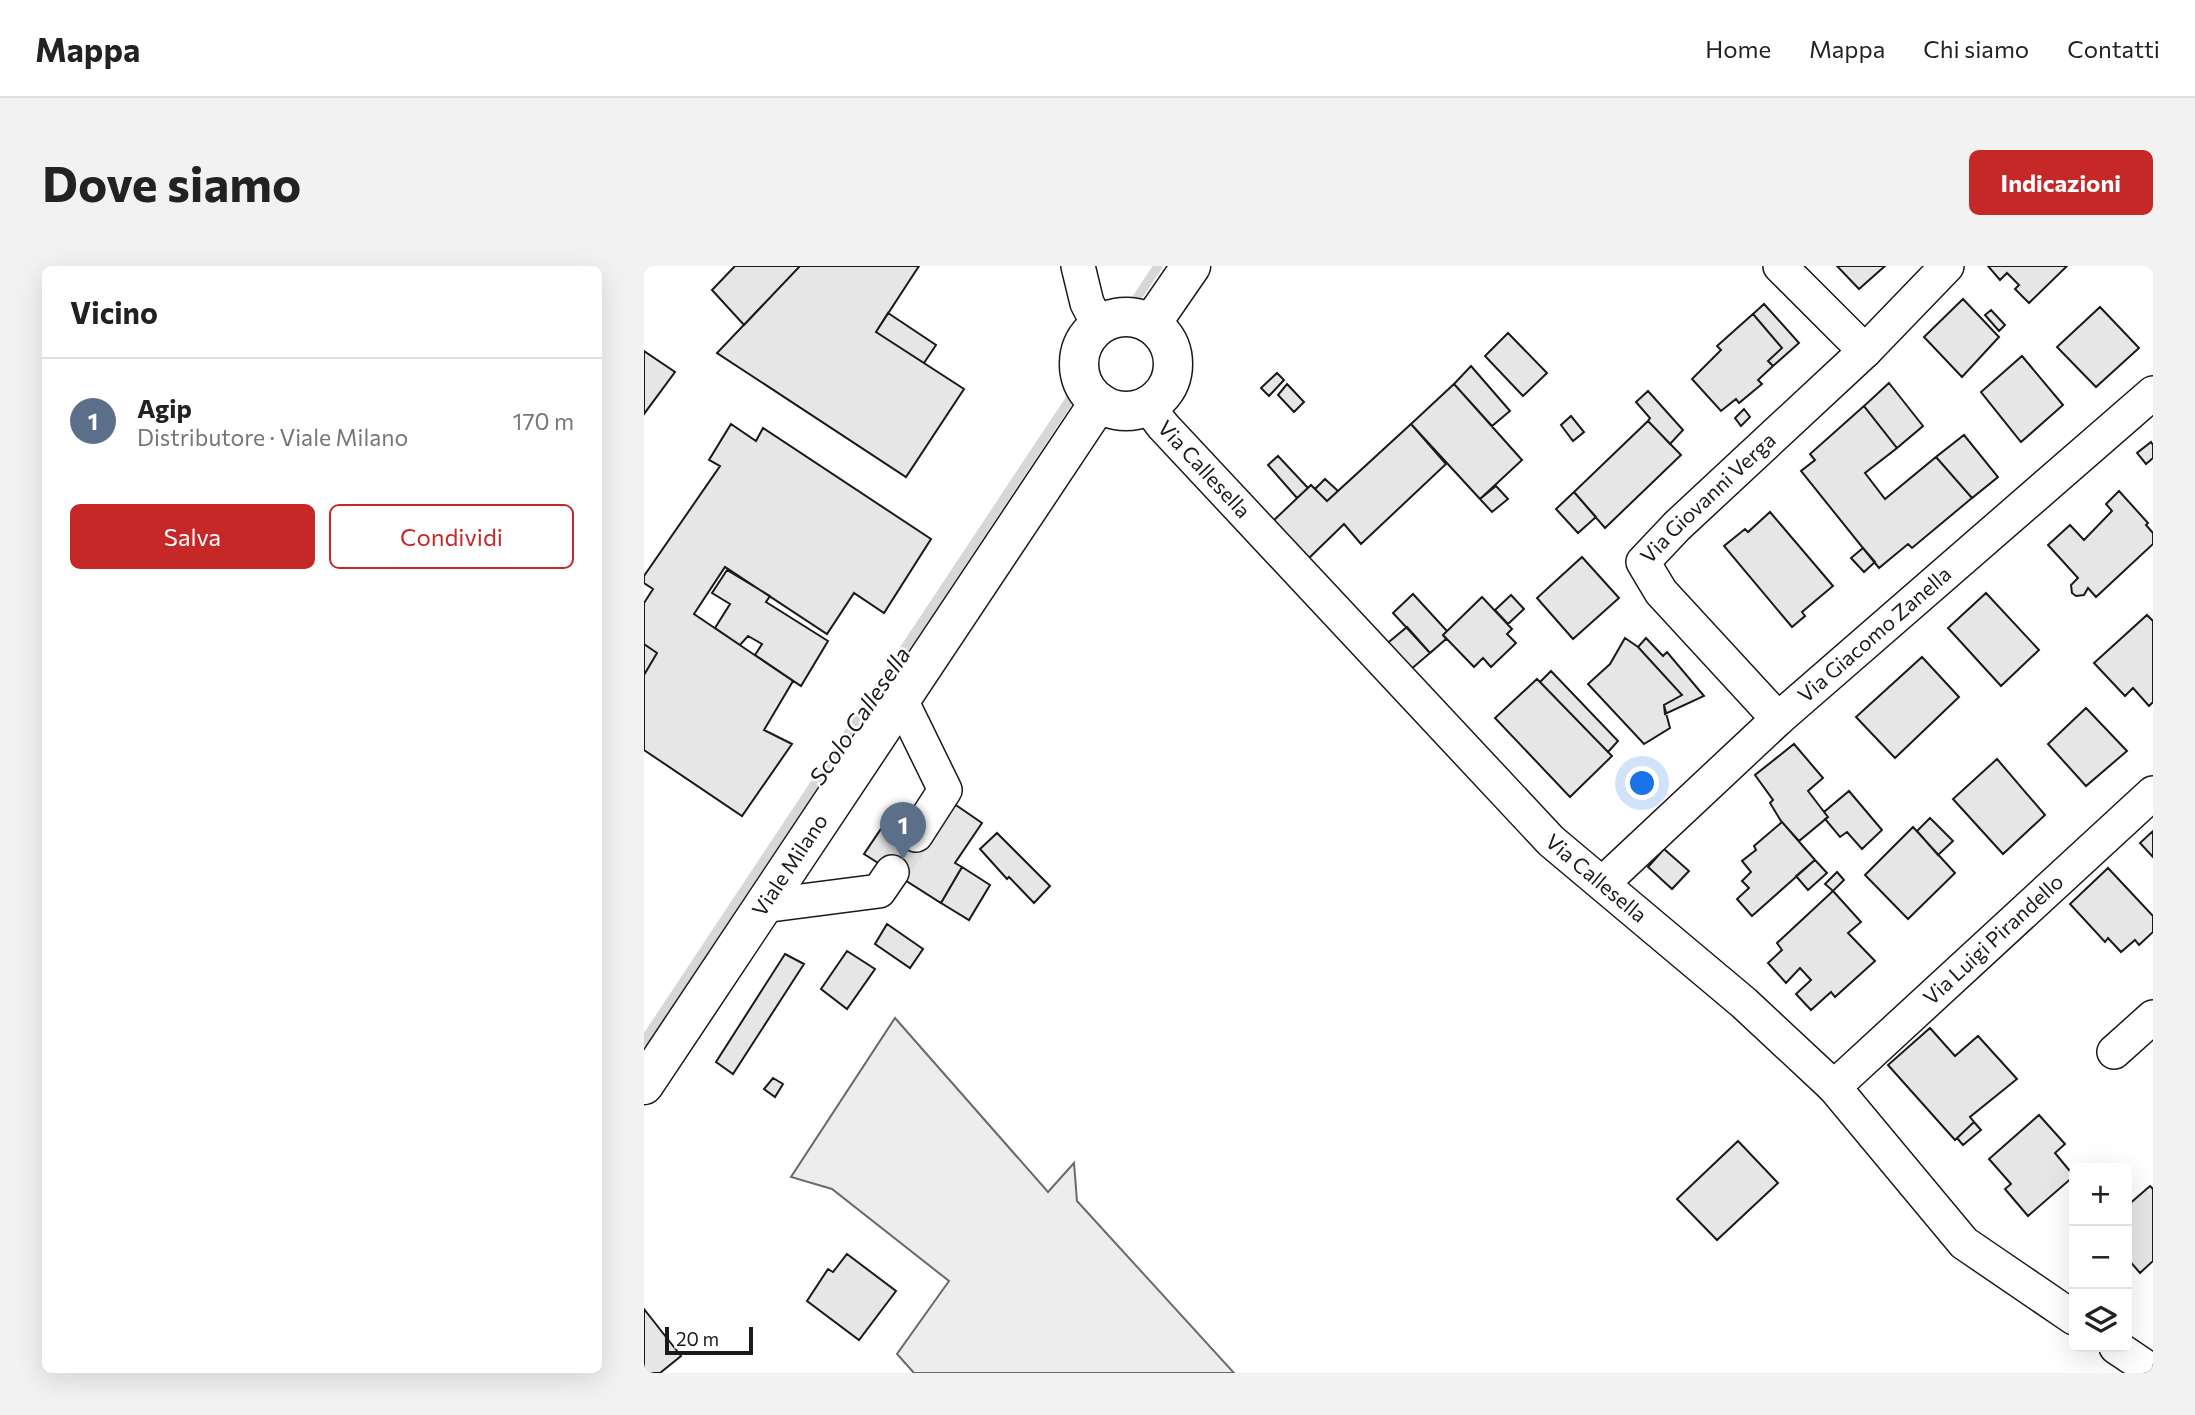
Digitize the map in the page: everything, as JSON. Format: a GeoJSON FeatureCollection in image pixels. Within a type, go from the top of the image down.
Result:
{"type":"FeatureCollection","features":[{"type":"Feature","properties":{"kind":"main road"},"geometry":{"type":"LineString","coordinates":[[1151,324],[1191,266]]}},
{"type":"Feature","properties":{"kind":"main road"},"geometry":{"type":"LineString","coordinates":[[1119,317],[1130,317],[1151,324],[1168,342],[1172,354],[1171,379],[1165,389],[1147,405],[1123,410],[1110,408],[1099,402],[1088,392],[1079,364],[1088,336],[1099,326],[1119,317]]}},
{"type":"Feature","properties":{"kind":"main road","name":"Viale Milano"},"geometry":{"type":"LineString","coordinates":[[644,1084],[1099,402]]}},
{"type":"Feature","properties":{"kind":"street"},"geometry":{"type":"LineString","coordinates":[[1078,266],[1087,303],[1099,326]]}},
{"type":"Feature","properties":{"kind":"street"},"geometry":{"type":"LineString","coordinates":[[1780,266],[1865,351]]}},
{"type":"Feature","properties":{"kind":"street","name":"Via Giovanni Verga"},"geometry":{"type":"LineString","coordinates":[[1778,719],[1661,592],[1643,562],[1865,351],[1947,266]]}},
{"type":"Feature","properties":{"kind":"street","name":"Via Giacomo Zanella"},"geometry":{"type":"LineString","coordinates":[[1603,883],[1778,719],[2153,393]]}},
{"type":"Feature","properties":{"kind":"street","name":"Via Callesella"},"geometry":{"type":"LineString","coordinates":[[1147,405],[1163,426],[1551,841],[1744,1003],[1834,1087],[1964,1243],[2069,1315]]}},
{"type":"Feature","properties":{"kind":"street"},"geometry":{"type":"LineString","coordinates":[[901,700],[945,790],[916,835]]}},
{"type":"Feature","properties":{"kind":"street","name":"Via Luigi Pirandello"},"geometry":{"type":"LineString","coordinates":[[1834,1087],[2153,793]]}},
{"type":"Feature","properties":{"kind":"street"},"geometry":{"type":"LineString","coordinates":[[763,906],[879,891],[892,872]]}},
{"type":"Feature","properties":{"kind":"street"},"geometry":{"type":"LineString","coordinates":[[2113,1052],[2153,1017]]}},
{"type":"Feature","properties":{"kind":"street"},"geometry":{"type":"LineString","coordinates":[[2123,1352],[2153,1372]]}},
{"type":"Feature","properties":{"kind":"shaded area"},"geometry":{"type":"Polygon","coordinates":[[[895,1018],[1048,1192],[1074,1163],[1077,1201],[1234,1373],[914,1373],[897,1354],[949,1281],[832,1189],[791,1177],[895,1018]]]}},
{"type":"Feature","properties":{"kind":"building"},"geometry":{"type":"Polygon","coordinates":[[[735,266],[800,266],[744,325],[712,290],[735,266]]]}},
{"type":"Feature","properties":{"kind":"building"},"geometry":{"type":"Polygon","coordinates":[[[800,266],[919,266],[876,332],[964,389],[906,477],[717,353],[800,266]]]}},
{"type":"Feature","properties":{"kind":"building"},"geometry":{"type":"Polygon","coordinates":[[[1837,266],[1885,266],[1859,289],[1837,266]]]}},
{"type":"Feature","properties":{"kind":"building"},"geometry":{"type":"Polygon","coordinates":[[[1988,266],[2067,266],[2029,303],[2015,289],[2019,285],[2007,273],[2000,280],[1988,266]]]}},
{"type":"Feature","properties":{"kind":"building"},"geometry":{"type":"Polygon","coordinates":[[[1963,299],[1999,337],[1962,377],[1924,337],[1963,299]]]}},
{"type":"Feature","properties":{"kind":"building"},"geometry":{"type":"Polygon","coordinates":[[[1764,304],[1799,343],[1773,366],[1768,361],[1782,348],[1753,314],[1764,304]]]}},
{"type":"Feature","properties":{"kind":"building"},"geometry":{"type":"Polygon","coordinates":[[[2100,307],[2139,348],[2096,387],[2057,347],[2100,307]]]}},
{"type":"Feature","properties":{"kind":"building"},"geometry":{"type":"Polygon","coordinates":[[[1991,310],[2005,325],[1999,331],[1985,315],[1991,310]]]}},
{"type":"Feature","properties":{"kind":"building"},"geometry":{"type":"Polygon","coordinates":[[[888,313],[936,345],[924,363],[876,332],[888,313]]]}},
{"type":"Feature","properties":{"kind":"building"},"geometry":{"type":"Polygon","coordinates":[[[1753,314],[1782,348],[1768,361],[1773,366],[1758,380],[1762,384],[1739,403],[1736,399],[1721,411],[1692,379],[1721,350],[1717,346],[1753,314]]]}},
{"type":"Feature","properties":{"kind":"building"},"geometry":{"type":"Polygon","coordinates":[[[1508,333],[1547,373],[1523,396],[1485,356],[1508,333]]]}},
{"type":"Feature","properties":{"kind":"building"},"geometry":{"type":"Polygon","coordinates":[[[644,351],[675,372],[644,414],[644,351]]]}},
{"type":"Feature","properties":{"kind":"building"},"geometry":{"type":"Polygon","coordinates":[[[2022,356],[2063,405],[2021,442],[1981,392],[2022,356]]]}},
{"type":"Feature","properties":{"kind":"building"},"geometry":{"type":"Polygon","coordinates":[[[1471,366],[1510,411],[1492,426],[1454,384],[1471,366]]]}},
{"type":"Feature","properties":{"kind":"building"},"geometry":{"type":"Polygon","coordinates":[[[1277,373],[1284,380],[1269,396],[1261,388],[1277,373]]]}},
{"type":"Feature","properties":{"kind":"building"},"geometry":{"type":"Polygon","coordinates":[[[1889,383],[1923,426],[1897,448],[1864,406],[1889,383]]]}},
{"type":"Feature","properties":{"kind":"building"},"geometry":{"type":"Polygon","coordinates":[[[1287,384],[1304,402],[1294,412],[1278,395],[1287,384]]]}},
{"type":"Feature","properties":{"kind":"building"},"geometry":{"type":"Polygon","coordinates":[[[1454,384],[1522,460],[1480,499],[1411,424],[1454,384]]]}},
{"type":"Feature","properties":{"kind":"building"},"geometry":{"type":"Polygon","coordinates":[[[1648,391],[1683,430],[1670,444],[1648,421],[1650,418],[1636,402],[1648,391]]]}},
{"type":"Feature","properties":{"kind":"building"},"geometry":{"type":"Polygon","coordinates":[[[1864,406],[1897,448],[1865,473],[1885,499],[1936,457],[1972,498],[1912,548],[1908,544],[1879,568],[1801,471],[1815,460],[1810,454],[1864,406]]]}},
{"type":"Feature","properties":{"kind":"building"},"geometry":{"type":"Polygon","coordinates":[[[1744,409],[1750,417],[1741,426],[1735,418],[1744,409]]]}},
{"type":"Feature","properties":{"kind":"building"},"geometry":{"type":"Polygon","coordinates":[[[1571,416],[1584,432],[1573,441],[1561,425],[1571,416]]]}},
{"type":"Feature","properties":{"kind":"building"},"geometry":{"type":"Polygon","coordinates":[[[1648,421],[1681,455],[1605,528],[1574,492],[1648,421]]]}},
{"type":"Feature","properties":{"kind":"building"},"geometry":{"type":"Polygon","coordinates":[[[731,424],[756,441],[763,428],[931,539],[884,613],[854,593],[827,634],[725,567],[694,614],[793,681],[764,730],[792,744],[742,816],[644,750],[644,675],[657,653],[644,644],[644,603],[653,589],[644,583],[644,576],[720,466],[709,460],[731,424]]]}},
{"type":"Feature","properties":{"kind":"building"},"geometry":{"type":"Polygon","coordinates":[[[1411,424],[1446,464],[1361,544],[1344,524],[1308,559],[1273,521],[1311,485],[1327,501],[1411,424]]]}},
{"type":"Feature","properties":{"kind":"building"},"geometry":{"type":"Polygon","coordinates":[[[1964,435],[1998,477],[1972,498],[1936,457],[1964,435]]]}},
{"type":"Feature","properties":{"kind":"building"},"geometry":{"type":"Polygon","coordinates":[[[2151,442],[2153,458],[2146,464],[2137,453],[2151,442]]]}},
{"type":"Feature","properties":{"kind":"building"},"geometry":{"type":"Polygon","coordinates":[[[1278,456],[1308,488],[1297,498],[1268,465],[1278,456]]]}},
{"type":"Feature","properties":{"kind":"building"},"geometry":{"type":"Polygon","coordinates":[[[1325,479],[1338,491],[1327,501],[1315,489],[1325,479]]]}},
{"type":"Feature","properties":{"kind":"building"},"geometry":{"type":"Polygon","coordinates":[[[1496,486],[1508,499],[1492,512],[1480,499],[1496,486]]]}},
{"type":"Feature","properties":{"kind":"building"},"geometry":{"type":"Polygon","coordinates":[[[2119,491],[2148,523],[2146,525],[2153,533],[2153,544],[2096,597],[2088,588],[2084,595],[2076,596],[2072,593],[2071,585],[2078,578],[2048,545],[2070,525],[2084,540],[2112,511],[2106,504],[2119,491]]]}},
{"type":"Feature","properties":{"kind":"building"},"geometry":{"type":"Polygon","coordinates":[[[1574,492],[1596,517],[1578,533],[1556,509],[1574,492]]]}},
{"type":"Feature","properties":{"kind":"building"},"geometry":{"type":"Polygon","coordinates":[[[1770,512],[1833,586],[1802,612],[1805,616],[1792,627],[1724,546],[1745,529],[1748,532],[1770,512]]]}},
{"type":"Feature","properties":{"kind":"building"},"geometry":{"type":"Polygon","coordinates":[[[1863,548],[1875,562],[1864,572],[1851,558],[1863,548]]]}},
{"type":"Feature","properties":{"kind":"building"},"geometry":{"type":"Polygon","coordinates":[[[1582,557],[1619,598],[1573,639],[1537,598],[1582,557]]]}},
{"type":"Feature","properties":{"kind":"building"},"geometry":{"type":"Polygon","coordinates":[[[727,570],[770,596],[766,602],[828,641],[801,686],[755,655],[762,644],[748,636],[740,645],[715,628],[730,604],[712,593],[727,570]]]}},
{"type":"Feature","properties":{"kind":"building"},"geometry":{"type":"Polygon","coordinates":[[[1986,593],[2039,650],[2001,686],[1948,628],[1986,593]]]}},
{"type":"Feature","properties":{"kind":"building"},"geometry":{"type":"Polygon","coordinates":[[[1413,594],[1447,631],[1443,635],[1446,639],[1430,653],[1393,613],[1413,594]]]}},
{"type":"Feature","properties":{"kind":"building"},"geometry":{"type":"Polygon","coordinates":[[[1511,595],[1524,609],[1508,624],[1495,610],[1511,595]]]}},
{"type":"Feature","properties":{"kind":"building"},"geometry":{"type":"Polygon","coordinates":[[[1482,597],[1512,629],[1507,634],[1516,643],[1491,667],[1483,658],[1474,667],[1443,635],[1482,597]]]}},
{"type":"Feature","properties":{"kind":"building"},"geometry":{"type":"Polygon","coordinates":[[[2147,615],[2153,621],[2153,702],[2149,706],[2133,688],[2125,696],[2094,663],[2147,615]]]}},
{"type":"Feature","properties":{"kind":"building"},"geometry":{"type":"Polygon","coordinates":[[[1407,627],[1430,653],[1409,671],[1384,646],[1407,627]]]}},
{"type":"Feature","properties":{"kind":"building"},"geometry":{"type":"Polygon","coordinates":[[[1625,638],[1638,647],[1682,695],[1664,705],[1670,728],[1644,744],[1588,684],[1610,664],[1625,638]]]}},
{"type":"Feature","properties":{"kind":"building"},"geometry":{"type":"Polygon","coordinates":[[[1646,638],[1663,656],[1667,652],[1704,696],[1665,714],[1664,705],[1682,695],[1638,647],[1646,638]]]}},
{"type":"Feature","properties":{"kind":"building"},"geometry":{"type":"Polygon","coordinates":[[[644,644],[657,653],[644,675],[644,644]]]}},
{"type":"Feature","properties":{"kind":"building"},"geometry":{"type":"Polygon","coordinates":[[[1922,657],[1959,697],[1895,758],[1856,717],[1922,657]]]}},
{"type":"Feature","properties":{"kind":"building"},"geometry":{"type":"Polygon","coordinates":[[[1551,671],[1618,741],[1608,752],[1540,682],[1551,671]]]}},
{"type":"Feature","properties":{"kind":"building"},"geometry":{"type":"Polygon","coordinates":[[[1537,679],[1612,756],[1570,797],[1495,718],[1537,679]]]}},
{"type":"Feature","properties":{"kind":"building"},"geometry":{"type":"Polygon","coordinates":[[[2086,708],[2127,751],[2086,786],[2048,744],[2086,708]]]}},
{"type":"Feature","properties":{"kind":"building"},"geometry":{"type":"Polygon","coordinates":[[[1794,744],[1823,778],[1808,791],[1828,817],[1799,841],[1781,821],[1770,803],[1773,800],[1755,775],[1794,744]]]}},
{"type":"Feature","properties":{"kind":"building"},"geometry":{"type":"Polygon","coordinates":[[[1997,759],[2045,815],[2003,854],[1953,799],[1997,759]]]}},
{"type":"Feature","properties":{"kind":"building"},"geometry":{"type":"Polygon","coordinates":[[[1849,791],[1882,830],[1862,849],[1847,832],[1840,837],[1825,819],[1828,817],[1824,812],[1849,791]]]}},
{"type":"Feature","properties":{"kind":"building"},"geometry":{"type":"Polygon","coordinates":[[[950,801],[982,823],[955,863],[962,867],[941,903],[864,854],[889,817],[924,840],[950,801]]]}},
{"type":"Feature","properties":{"kind":"building"},"geometry":{"type":"Polygon","coordinates":[[[1930,818],[1953,841],[1938,855],[1917,831],[1930,818]]]}},
{"type":"Feature","properties":{"kind":"building"},"geometry":{"type":"Polygon","coordinates":[[[1782,822],[1815,860],[1752,916],[1737,899],[1749,888],[1742,881],[1751,872],[1742,861],[1756,850],[1754,846],[1782,822]]]}},
{"type":"Feature","properties":{"kind":"building"},"geometry":{"type":"Polygon","coordinates":[[[1913,827],[1955,873],[1908,919],[1865,875],[1913,827]]]}},
{"type":"Feature","properties":{"kind":"building"},"geometry":{"type":"Polygon","coordinates":[[[2153,831],[2153,857],[2140,843],[2153,831]]]}},
{"type":"Feature","properties":{"kind":"building"},"geometry":{"type":"Polygon","coordinates":[[[997,833],[1050,886],[1034,903],[1009,877],[1007,879],[980,849],[997,833]]]}},
{"type":"Feature","properties":{"kind":"building"},"geometry":{"type":"Polygon","coordinates":[[[1664,849],[1689,871],[1672,889],[1648,867],[1664,849]]]}},
{"type":"Feature","properties":{"kind":"building"},"geometry":{"type":"Polygon","coordinates":[[[1815,860],[1827,873],[1808,890],[1796,876],[1815,860]]]}},
{"type":"Feature","properties":{"kind":"building"},"geometry":{"type":"Polygon","coordinates":[[[962,867],[990,885],[969,920],[941,903],[962,867]]]}},
{"type":"Feature","properties":{"kind":"building"},"geometry":{"type":"Polygon","coordinates":[[[2108,868],[2153,916],[2153,932],[2139,945],[2135,940],[2121,952],[2108,938],[2105,942],[2070,904],[2108,868]]]}},
{"type":"Feature","properties":{"kind":"building"},"geometry":{"type":"Polygon","coordinates":[[[1837,872],[1844,880],[1833,891],[1825,884],[1837,872]]]}},
{"type":"Feature","properties":{"kind":"building"},"geometry":{"type":"Polygon","coordinates":[[[1833,891],[1861,922],[1848,933],[1875,961],[1835,997],[1831,992],[1811,1010],[1796,994],[1811,980],[1800,968],[1786,983],[1768,963],[1782,950],[1777,943],[1833,891]]]}},
{"type":"Feature","properties":{"kind":"building"},"geometry":{"type":"Polygon","coordinates":[[[887,924],[923,949],[910,968],[875,944],[887,924]]]}},
{"type":"Feature","properties":{"kind":"building"},"geometry":{"type":"Polygon","coordinates":[[[847,951],[875,969],[847,1009],[821,989],[847,951]]]}},
{"type":"Feature","properties":{"kind":"building"},"geometry":{"type":"Polygon","coordinates":[[[785,954],[804,964],[733,1074],[716,1062],[785,954]]]}},
{"type":"Feature","properties":{"kind":"building"},"geometry":{"type":"Polygon","coordinates":[[[1930,1028],[1955,1056],[1978,1036],[2017,1079],[1970,1117],[1974,1122],[1955,1140],[1888,1065],[1930,1028]]]}},
{"type":"Feature","properties":{"kind":"building"},"geometry":{"type":"Polygon","coordinates":[[[773,1078],[783,1084],[775,1097],[764,1089],[773,1078]]]}},
{"type":"Feature","properties":{"kind":"building"},"geometry":{"type":"Polygon","coordinates":[[[2039,1115],[2065,1144],[2055,1153],[2069,1170],[2069,1180],[2028,1216],[2005,1189],[2011,1184],[1989,1159],[2039,1115]]]}},
{"type":"Feature","properties":{"kind":"building"},"geometry":{"type":"Polygon","coordinates":[[[1974,1122],[1981,1130],[1963,1145],[1957,1138],[1974,1122]]]}},
{"type":"Feature","properties":{"kind":"building"},"geometry":{"type":"Polygon","coordinates":[[[1738,1141],[1778,1183],[1717,1240],[1677,1199],[1738,1141]]]}},
{"type":"Feature","properties":{"kind":"building"},"geometry":{"type":"Polygon","coordinates":[[[2150,1186],[2153,1189],[2153,1261],[2140,1273],[2132,1264],[2132,1202],[2150,1186]]]}},
{"type":"Feature","properties":{"kind":"building"},"geometry":{"type":"Polygon","coordinates":[[[847,1254],[896,1291],[859,1340],[807,1301],[828,1269],[833,1272],[847,1254]]]}},
{"type":"Feature","properties":{"kind":"building"},"geometry":{"type":"Polygon","coordinates":[[[644,1309],[681,1356],[660,1373],[644,1373],[644,1309]]]}},
{"type":"Feature","properties":{"kind":"waterway","name":"Scolo Callesella"},"geometry":{"type":"LineString","coordinates":[[1131,307],[1158,266]]}},
{"type":"Feature","properties":{"kind":"waterway","name":"Scolo Callesella"},"geometry":{"type":"LineString","coordinates":[[644,1041],[1076,390]]}},
{"type":"Feature","properties":{"kind":"tunnel"},"geometry":{"type":"LineString","coordinates":[[892,872],[916,835]]}},
{"type":"Feature","properties":{"kind":"place","name":"Agip"},"geometry":{"type":"Point","coordinates":[903,860]}}]}
